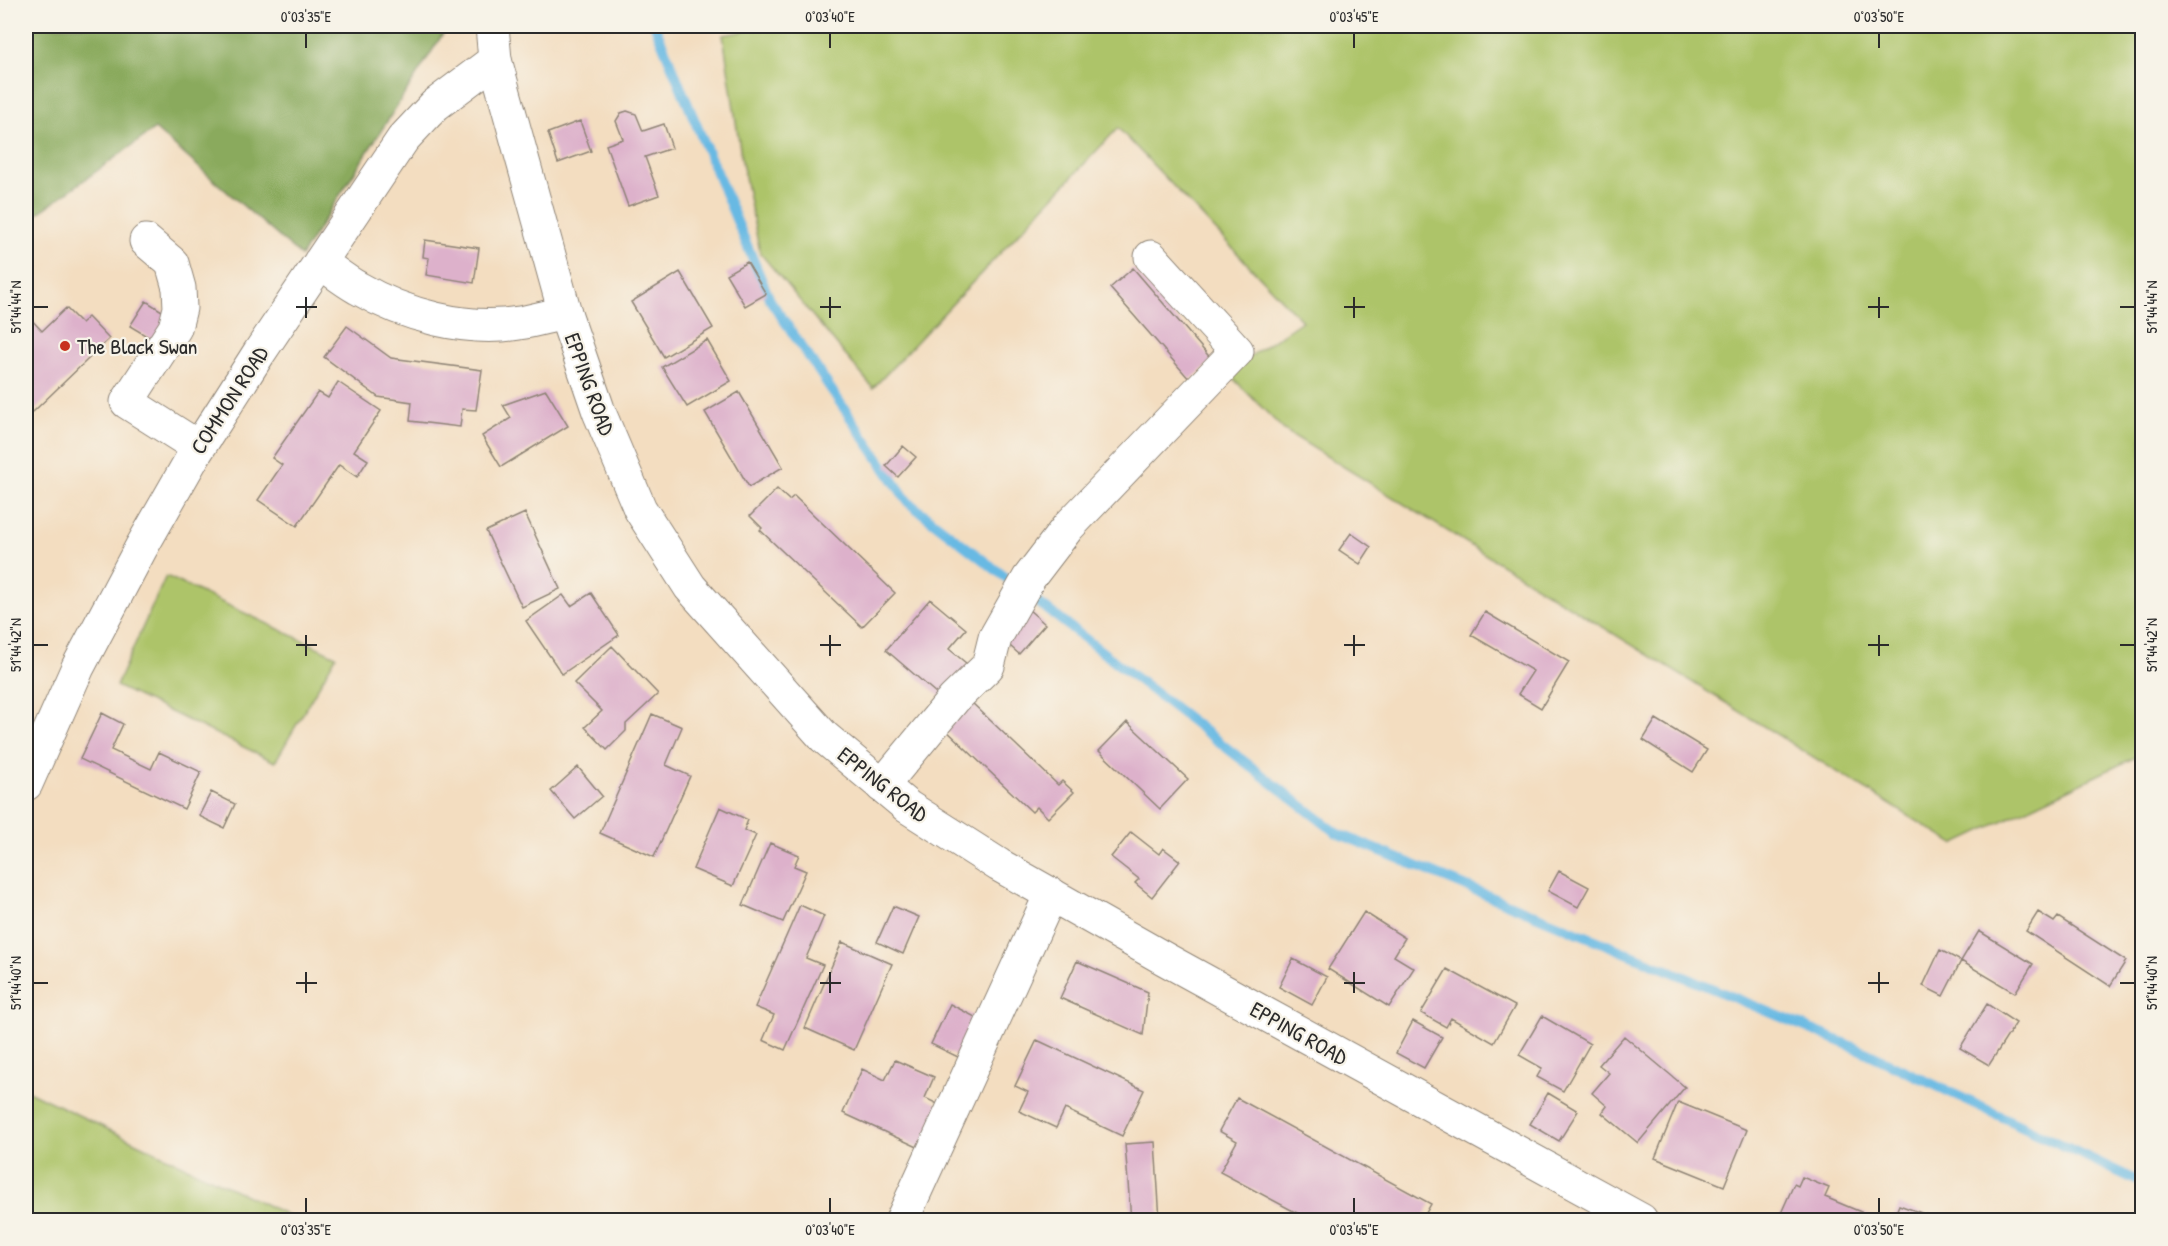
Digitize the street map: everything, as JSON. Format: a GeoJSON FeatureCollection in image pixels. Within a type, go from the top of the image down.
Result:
{"type":"FeatureCollection","features":[{"type":"Feature","properties":{"kind":"main road","name":"EPPING ROAD"},"geometry":{"type":"LineString","coordinates":[[492,26],[495,60],[565,313],[599,412],[640,510],[690,587],[824,738],[908,807],[999,865],[1641,1221]]}},
{"type":"Feature","properties":{"kind":"main road","name":"COMMON ROAD"},"geometry":{"type":"LineString","coordinates":[[26,784],[78,667],[198,447],[403,139],[435,105],[495,60]]}},
{"type":"Feature","properties":{"kind":"main road"},"geometry":{"type":"LineString","coordinates":[[146,241],[172,263],[179,288],[180,308],[175,328],[127,402],[198,447]]}},
{"type":"Feature","properties":{"kind":"main road"},"geometry":{"type":"LineString","coordinates":[[882,786],[954,699],[988,666],[995,638],[1029,578],[1068,527],[1238,351],[1151,257]]}},
{"type":"Feature","properties":{"kind":"main road"},"geometry":{"type":"LineString","coordinates":[[320,262],[359,289],[400,308],[438,319],[477,325],[517,323],[565,313]]}},
{"type":"Feature","properties":{"kind":"main road"},"geometry":{"type":"LineString","coordinates":[[902,1221],[1051,894]]}},
{"type":"Feature","properties":{"kind":"green space"},"geometry":{"type":"Polygon","coordinates":[[[26,26],[195,26],[220,31],[221,26],[448,26],[301,256],[155,129],[26,222],[26,26]]]}},
{"type":"Feature","properties":{"kind":"green space"},"geometry":{"type":"Polygon","coordinates":[[[774,26],[2142,26],[2142,754],[1954,844],[1284,430],[1227,372],[1302,321],[1118,128],[873,388],[760,253],[742,162],[723,35],[774,26]]]}},
{"type":"Feature","properties":{"kind":"green space"},"geometry":{"type":"Polygon","coordinates":[[[166,576],[336,656],[275,762],[116,686],[166,576]]]}},
{"type":"Feature","properties":{"kind":"green space"},"geometry":{"type":"Polygon","coordinates":[[[26,1090],[298,1220],[26,1220],[26,1090]]]}},
{"type":"Feature","properties":{"kind":"building"},"geometry":{"type":"Polygon","coordinates":[[[627,111],[636,114],[643,131],[664,124],[672,148],[645,157],[659,195],[628,206],[606,145],[623,139],[616,121],[621,113],[627,111]]]}},
{"type":"Feature","properties":{"kind":"building"},"geometry":{"type":"Polygon","coordinates":[[[580,121],[591,151],[558,163],[548,133],[580,121]]]}},
{"type":"Feature","properties":{"kind":"building"},"geometry":{"type":"Polygon","coordinates":[[[425,240],[479,248],[474,283],[426,275],[429,258],[423,257],[425,240]]]}},
{"type":"Feature","properties":{"kind":"building"},"geometry":{"type":"Polygon","coordinates":[[[747,262],[766,294],[745,306],[726,274],[747,262]]]}},
{"type":"Feature","properties":{"kind":"building"},"geometry":{"type":"Polygon","coordinates":[[[1133,268],[1213,361],[1190,380],[1110,288],[1133,268]]]}},
{"type":"Feature","properties":{"kind":"building"},"geometry":{"type":"Polygon","coordinates":[[[680,272],[713,328],[664,357],[631,302],[680,272]]]}},
{"type":"Feature","properties":{"kind":"building"},"geometry":{"type":"Polygon","coordinates":[[[146,301],[170,316],[155,341],[130,326],[146,301]]]}},
{"type":"Feature","properties":{"kind":"building"},"geometry":{"type":"Polygon","coordinates":[[[66,308],[81,323],[88,317],[109,339],[33,412],[26,404],[26,314],[42,331],[66,308]]]}},
{"type":"Feature","properties":{"kind":"building"},"geometry":{"type":"Polygon","coordinates":[[[347,326],[391,358],[482,370],[476,410],[462,409],[460,427],[410,421],[412,402],[378,397],[324,357],[347,326]]]}},
{"type":"Feature","properties":{"kind":"building"},"geometry":{"type":"Polygon","coordinates":[[[707,340],[731,381],[687,407],[662,367],[707,340]]]}},
{"type":"Feature","properties":{"kind":"building"},"geometry":{"type":"Polygon","coordinates":[[[338,382],[381,411],[354,451],[368,460],[357,477],[339,465],[297,526],[258,500],[282,465],[272,458],[318,392],[328,398],[338,382]]]}},
{"type":"Feature","properties":{"kind":"building"},"geometry":{"type":"Polygon","coordinates":[[[546,390],[568,426],[501,467],[482,436],[511,418],[503,405],[546,390]]]}},
{"type":"Feature","properties":{"kind":"building"},"geometry":{"type":"Polygon","coordinates":[[[739,392],[783,467],[749,487],[705,412],[739,392]]]}},
{"type":"Feature","properties":{"kind":"building"},"geometry":{"type":"Polygon","coordinates":[[[903,446],[916,457],[898,477],[886,466],[903,446]]]}},
{"type":"Feature","properties":{"kind":"building"},"geometry":{"type":"Polygon","coordinates":[[[777,489],[789,500],[794,496],[895,593],[862,627],[760,530],[762,528],[750,516],[777,489]]]}},
{"type":"Feature","properties":{"kind":"building"},"geometry":{"type":"Polygon","coordinates":[[[525,513],[560,589],[522,607],[486,531],[525,513]]]}},
{"type":"Feature","properties":{"kind":"building"},"geometry":{"type":"Polygon","coordinates":[[[1351,533],[1371,547],[1360,564],[1339,550],[1351,533]]]}},
{"type":"Feature","properties":{"kind":"building"},"geometry":{"type":"Polygon","coordinates":[[[591,593],[619,635],[562,674],[526,621],[563,595],[571,606],[591,593]]]}},
{"type":"Feature","properties":{"kind":"building"},"geometry":{"type":"Polygon","coordinates":[[[930,599],[966,629],[949,649],[972,668],[944,700],[886,650],[930,599]]]}},
{"type":"Feature","properties":{"kind":"building"},"geometry":{"type":"Polygon","coordinates":[[[1028,609],[1045,624],[1019,654],[1002,639],[1028,609]]]}},
{"type":"Feature","properties":{"kind":"building"},"geometry":{"type":"Polygon","coordinates":[[[1485,612],[1569,662],[1541,708],[1518,694],[1533,671],[1471,635],[1485,612]]]}},
{"type":"Feature","properties":{"kind":"building"},"geometry":{"type":"Polygon","coordinates":[[[612,646],[658,694],[626,724],[626,731],[607,750],[585,727],[602,711],[574,683],[612,646]]]}},
{"type":"Feature","properties":{"kind":"building"},"geometry":{"type":"Polygon","coordinates":[[[969,700],[1058,785],[1062,781],[1074,792],[1048,818],[1037,807],[1032,812],[943,727],[969,700]]]}},
{"type":"Feature","properties":{"kind":"building"},"geometry":{"type":"Polygon","coordinates":[[[102,713],[123,724],[111,750],[151,769],[159,752],[201,772],[184,809],[80,759],[102,713]]]}},
{"type":"Feature","properties":{"kind":"building"},"geometry":{"type":"Polygon","coordinates":[[[652,714],[682,727],[666,765],[690,776],[654,857],[600,833],[652,714]]]}},
{"type":"Feature","properties":{"kind":"building"},"geometry":{"type":"Polygon","coordinates":[[[1656,719],[1707,750],[1693,772],[1643,740],[1656,719]]]}},
{"type":"Feature","properties":{"kind":"building"},"geometry":{"type":"Polygon","coordinates":[[[1127,722],[1188,779],[1160,809],[1099,751],[1127,722]]]}},
{"type":"Feature","properties":{"kind":"building"},"geometry":{"type":"Polygon","coordinates":[[[578,767],[602,796],[575,819],[551,791],[578,767]]]}},
{"type":"Feature","properties":{"kind":"building"},"geometry":{"type":"Polygon","coordinates":[[[211,792],[235,804],[224,828],[199,816],[211,792]]]}},
{"type":"Feature","properties":{"kind":"building"},"geometry":{"type":"Polygon","coordinates":[[[720,807],[748,820],[744,830],[756,835],[733,886],[693,869],[720,807]]]}},
{"type":"Feature","properties":{"kind":"building"},"geometry":{"type":"Polygon","coordinates":[[[1131,832],[1159,854],[1163,848],[1180,861],[1152,897],[1135,883],[1139,879],[1111,857],[1131,832]]]}},
{"type":"Feature","properties":{"kind":"building"},"geometry":{"type":"Polygon","coordinates":[[[770,843],[799,855],[794,866],[806,871],[783,922],[743,905],[770,843]]]}},
{"type":"Feature","properties":{"kind":"building"},"geometry":{"type":"Polygon","coordinates":[[[1559,871],[1589,887],[1578,907],[1548,891],[1559,871]]]}},
{"type":"Feature","properties":{"kind":"building"},"geometry":{"type":"Polygon","coordinates":[[[800,905],[824,916],[806,958],[823,965],[785,1050],[763,1040],[774,1015],[755,1007],[800,905]]]}},
{"type":"Feature","properties":{"kind":"building"},"geometry":{"type":"Polygon","coordinates":[[[893,906],[919,917],[903,954],[877,942],[893,906]]]}},
{"type":"Feature","properties":{"kind":"building"},"geometry":{"type":"Polygon","coordinates":[[[1364,912],[1405,938],[1394,956],[1414,968],[1389,1007],[1328,969],[1364,912]]]}},
{"type":"Feature","properties":{"kind":"building"},"geometry":{"type":"Polygon","coordinates":[[[2038,912],[2054,922],[2058,917],[2126,961],[2110,986],[2026,931],[2038,912]]]}},
{"type":"Feature","properties":{"kind":"building"},"geometry":{"type":"Polygon","coordinates":[[[1979,931],[2033,964],[2015,993],[1961,961],[1979,931]]]}},
{"type":"Feature","properties":{"kind":"building"},"geometry":{"type":"Polygon","coordinates":[[[842,942],[892,964],[854,1050],[805,1028],[842,942]]]}},
{"type":"Feature","properties":{"kind":"building"},"geometry":{"type":"Polygon","coordinates":[[[1940,950],[1961,961],[1943,996],[1923,986],[1940,950]]]}},
{"type":"Feature","properties":{"kind":"building"},"geometry":{"type":"Polygon","coordinates":[[[1293,959],[1327,977],[1312,1005],[1279,987],[1293,959]]]}},
{"type":"Feature","properties":{"kind":"building"},"geometry":{"type":"Polygon","coordinates":[[[1077,961],[1148,992],[1143,1035],[1060,998],[1077,961]]]}},
{"type":"Feature","properties":{"kind":"building"},"geometry":{"type":"Polygon","coordinates":[[[1447,969],[1515,1006],[1494,1043],[1451,1018],[1446,1027],[1421,1013],[1447,969]]]}},
{"type":"Feature","properties":{"kind":"building"},"geometry":{"type":"Polygon","coordinates":[[[950,1004],[981,1020],[962,1059],[931,1044],[950,1004]]]}},
{"type":"Feature","properties":{"kind":"building"},"geometry":{"type":"Polygon","coordinates":[[[1987,1004],[2016,1023],[1989,1065],[1960,1048],[1987,1004]]]}},
{"type":"Feature","properties":{"kind":"building"},"geometry":{"type":"Polygon","coordinates":[[[1542,1016],[1590,1044],[1563,1091],[1537,1077],[1542,1068],[1519,1055],[1542,1016]]]}},
{"type":"Feature","properties":{"kind":"building"},"geometry":{"type":"Polygon","coordinates":[[[1413,1021],[1442,1037],[1424,1068],[1396,1053],[1413,1021]]]}},
{"type":"Feature","properties":{"kind":"building"},"geometry":{"type":"Polygon","coordinates":[[[1624,1036],[1685,1087],[1638,1143],[1602,1113],[1607,1106],[1592,1093],[1609,1073],[1599,1065],[1624,1036]]]}},
{"type":"Feature","properties":{"kind":"building"},"geometry":{"type":"Polygon","coordinates":[[[1037,1040],[1144,1090],[1122,1136],[1065,1109],[1056,1128],[1019,1111],[1028,1092],[1015,1086],[1037,1040]]]}},
{"type":"Feature","properties":{"kind":"building"},"geometry":{"type":"Polygon","coordinates":[[[895,1060],[934,1077],[925,1098],[944,1107],[924,1150],[843,1113],[862,1069],[885,1080],[895,1060]]]}},
{"type":"Feature","properties":{"kind":"building"},"geometry":{"type":"Polygon","coordinates":[[[1548,1093],[1578,1111],[1559,1141],[1530,1124],[1548,1093]]]}},
{"type":"Feature","properties":{"kind":"building"},"geometry":{"type":"Polygon","coordinates":[[[1237,1098],[1431,1204],[1422,1220],[1310,1220],[1220,1172],[1237,1141],[1219,1131],[1237,1098]]]}},
{"type":"Feature","properties":{"kind":"building"},"geometry":{"type":"Polygon","coordinates":[[[1678,1102],[1747,1130],[1724,1186],[1655,1158],[1678,1102]]]}},
{"type":"Feature","properties":{"kind":"building"},"geometry":{"type":"Polygon","coordinates":[[[1155,1142],[1160,1220],[1131,1220],[1125,1144],[1155,1142]]]}},
{"type":"Feature","properties":{"kind":"building"},"geometry":{"type":"Polygon","coordinates":[[[1802,1177],[1829,1188],[1825,1197],[1880,1220],[1778,1220],[1794,1184],[1798,1186],[1802,1177]]]}},
{"type":"Feature","properties":{"kind":"building"},"geometry":{"type":"Polygon","coordinates":[[[1899,1205],[1941,1220],[1893,1220],[1899,1205]]]}},
{"type":"Feature","properties":{"kind":"building"},"geometry":{"type":"Polygon","coordinates":[[[1031,1215],[1042,1220],[1028,1220],[1031,1215]]]}},
{"type":"Feature","properties":{"kind":"waterway"},"geometry":{"type":"LineString","coordinates":[[655,26],[770,300],[908,502],[1337,833],[1863,1051],[2142,1183]]}},
{"type":"Feature","properties":{"kind":"place","name":"The Black Swan"},"geometry":{"type":"Point","coordinates":[65,346]}}]}
